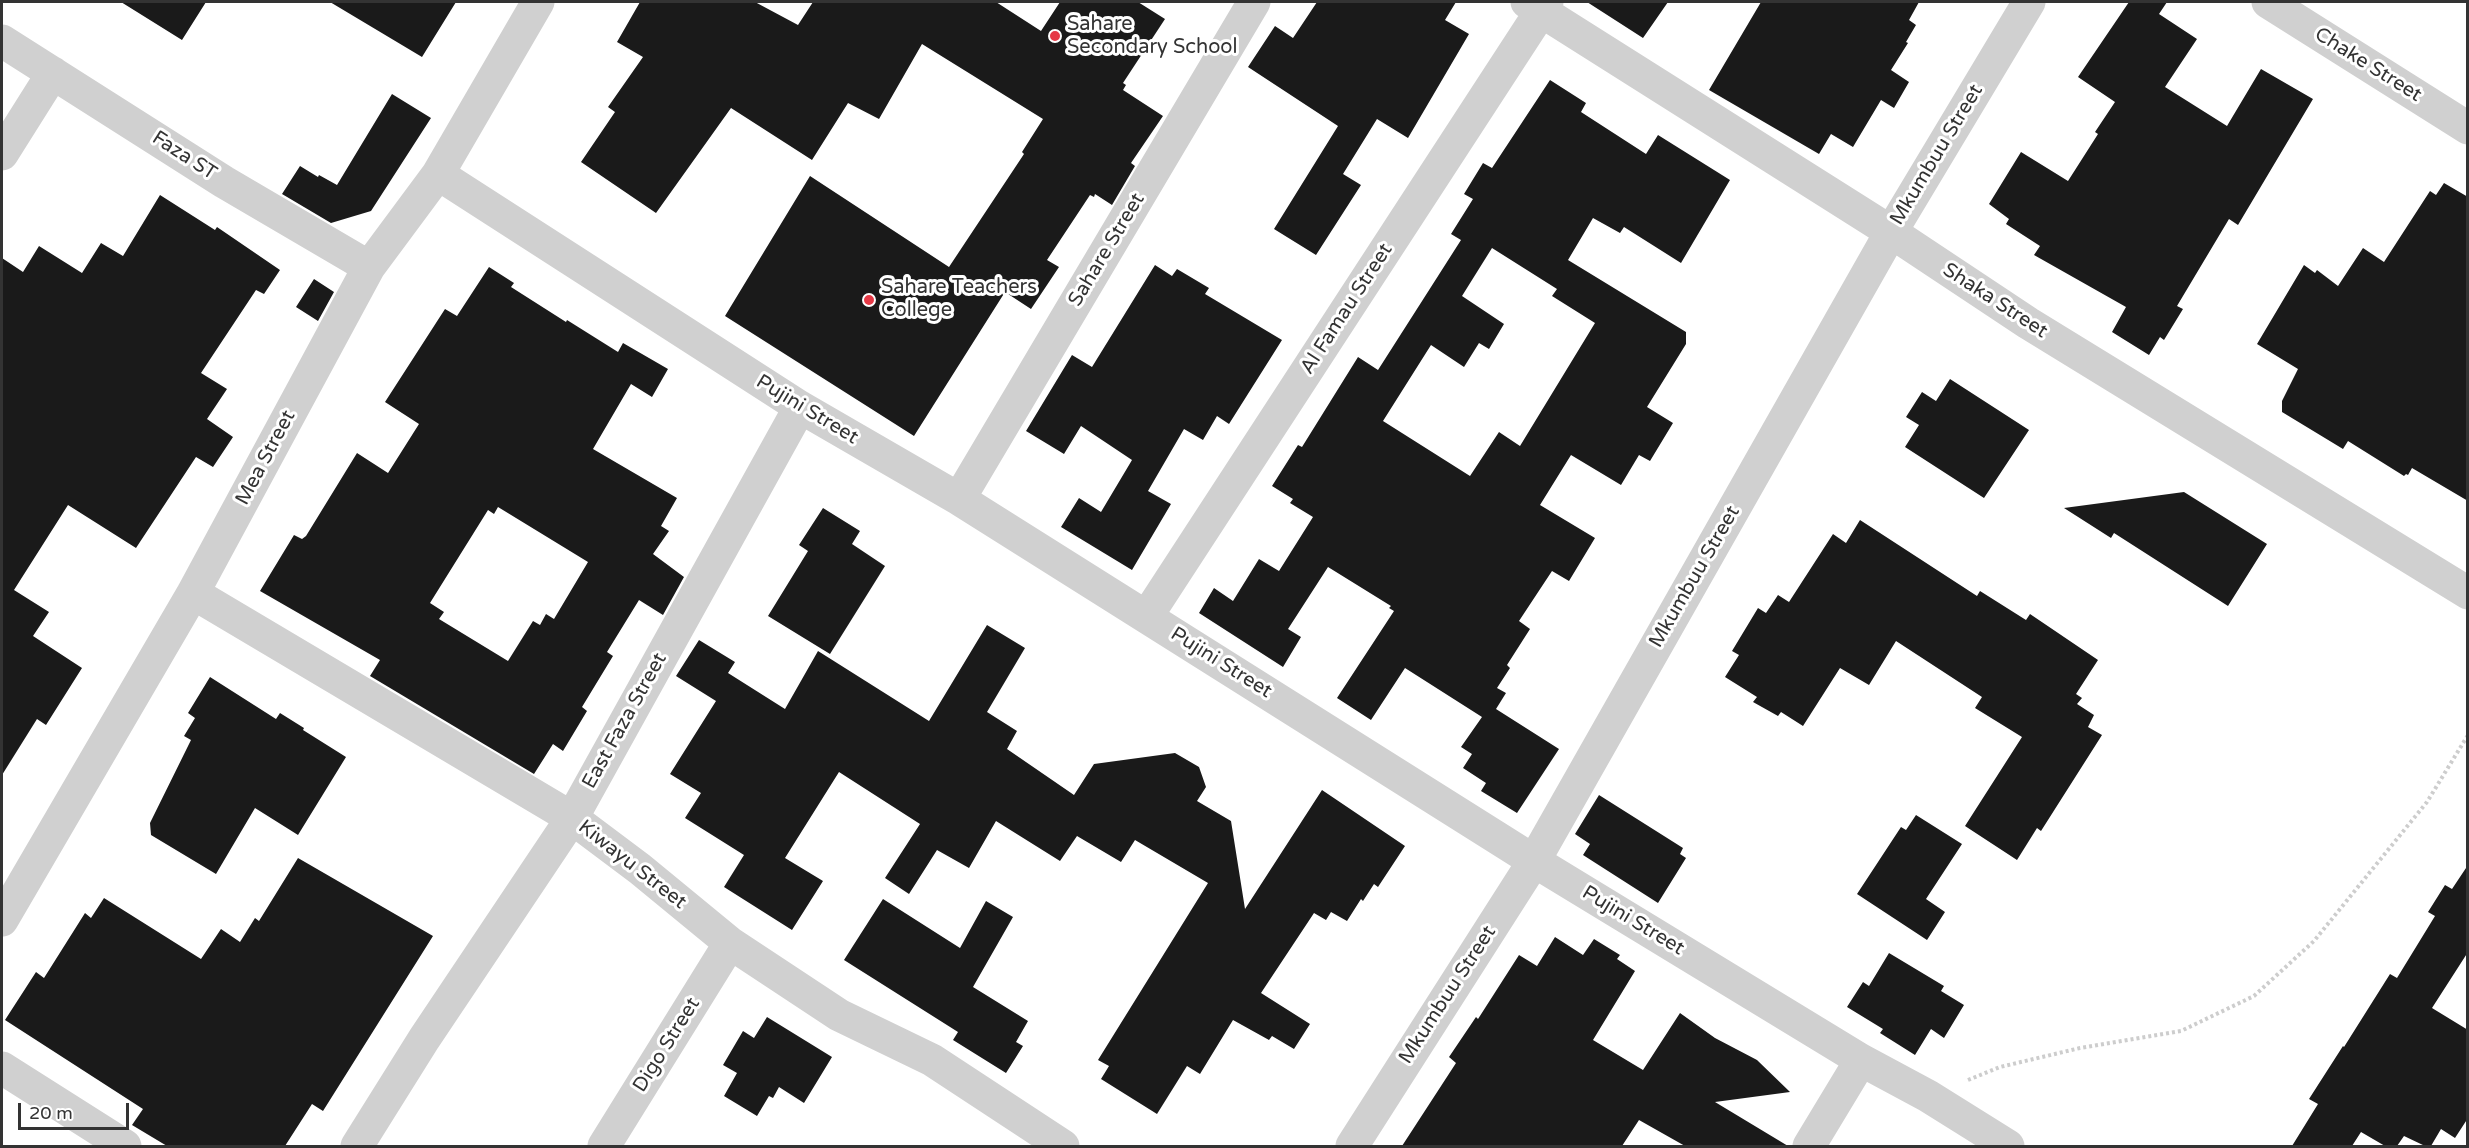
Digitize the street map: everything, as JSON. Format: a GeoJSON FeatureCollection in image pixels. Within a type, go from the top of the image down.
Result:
{"type":"FeatureCollection","features":[{"type":"Feature","properties":{"kind":"street","name":"Mea Street"},"geometry":{"type":"LineString","coordinates":[[2,920],[193,593],[369,267],[438,174],[538,2]]}},
{"type":"Feature","properties":{"kind":"street","name":"Sahare Street"},"geometry":{"type":"LineString","coordinates":[[959,499],[1254,2]]}},
{"type":"Feature","properties":{"kind":"street","name":"Mkumbuu Street"},"geometry":{"type":"LineString","coordinates":[[1352,1146],[1534,861],[1891,232],[2030,2]]}},
{"type":"Feature","properties":{"kind":"street","name":"Chake Street"},"geometry":{"type":"LineString","coordinates":[[2268,2],[2468,128]]}},
{"type":"Feature","properties":{"kind":"street","name":"Shaka Street"},"geometry":{"type":"LineString","coordinates":[[1538,4],[2038,329],[2468,594]]}},
{"type":"Feature","properties":{"kind":"street","name":"Al Famau Street"},"geometry":{"type":"LineString","coordinates":[[1147,616],[1538,4]]}},
{"type":"Feature","properties":{"kind":"street","name":"Faza ST"},"geometry":{"type":"LineString","coordinates":[[2,42],[224,182],[369,267]]}},
{"type":"Feature","properties":{"kind":"street"},"geometry":{"type":"LineString","coordinates":[[2,154],[53,73]]}},
{"type":"Feature","properties":{"kind":"street","name":"Pujini Street"},"geometry":{"type":"LineString","coordinates":[[438,174],[800,407],[959,499],[1534,861],[1861,1060],[1928,1096],[2008,1146]]}},
{"type":"Feature","properties":{"kind":"street","name":"East Faza Street"},"geometry":{"type":"LineString","coordinates":[[357,1146],[572,818],[800,407]]}},
{"type":"Feature","properties":{"kind":"street","name":"Kiwayu Street"},"geometry":{"type":"LineString","coordinates":[[193,593],[572,818],[640,868],[730,943],[839,1015],[932,1060],[1063,1146]]}},
{"type":"Feature","properties":{"kind":"street","name":"Digo Street"},"geometry":{"type":"LineString","coordinates":[[604,1146],[730,943]]}},
{"type":"Feature","properties":{"kind":"street"},"geometry":{"type":"LineString","coordinates":[[1809,1146],[1861,1060]]}},
{"type":"Feature","properties":{"kind":"street"},"geometry":{"type":"LineString","coordinates":[[2,1068],[125,1146]]}},
{"type":"Feature","properties":{"kind":"path"},"geometry":{"type":"LineString","coordinates":[[1928,1096],[2000,1067],[2080,1048],[2181,1031],[2254,996],[2322,932],[2427,802],[2468,735]]}},
{"type":"Feature","properties":{"kind":"building"},"geometry":{"type":"Polygon","coordinates":[[[121,2],[206,2],[182,40],[121,2]]]}},
{"type":"Feature","properties":{"kind":"building"},"geometry":{"type":"Polygon","coordinates":[[[330,2],[456,2],[422,57],[330,2]]]}},
{"type":"Feature","properties":{"kind":"building"},"geometry":{"type":"Polygon","coordinates":[[[640,2],[755,2],[798,25],[813,2],[996,2],[1041,31],[1060,2],[1138,2],[1165,19],[1123,83],[1126,85],[1123,90],[1163,116],[1131,163],[1135,166],[1112,205],[1095,194],[1094,197],[1090,195],[1047,260],[1059,267],[1031,309],[1005,292],[914,436],[725,316],[810,176],[949,267],[1024,154],[1022,152],[1043,119],[922,44],[879,119],[848,103],[812,160],[731,108],[656,213],[581,162],[615,112],[608,107],[643,57],[617,42],[640,2]]]}},
{"type":"Feature","properties":{"kind":"building"},"geometry":{"type":"Polygon","coordinates":[[[1317,2],[1456,2],[1445,20],[1469,34],[1408,138],[1377,119],[1343,174],[1361,185],[1316,255],[1274,229],[1338,126],[1248,67],[1275,26],[1293,38],[1317,2]]]}},
{"type":"Feature","properties":{"kind":"building"},"geometry":{"type":"Polygon","coordinates":[[[1587,2],[1668,2],[1643,38],[1587,2]]]}},
{"type":"Feature","properties":{"kind":"building"},"geometry":{"type":"Polygon","coordinates":[[[1761,2],[1919,2],[1909,20],[1916,25],[1891,70],[1909,82],[1894,108],[1881,100],[1853,147],[1831,134],[1819,154],[1709,90],[1761,2]]]}},
{"type":"Feature","properties":{"kind":"building"},"geometry":{"type":"Polygon","coordinates":[[[2129,2],[2167,2],[2159,14],[2197,39],[2165,87],[2227,126],[2261,69],[2313,99],[2238,225],[2229,219],[2177,306],[2183,309],[2164,340],[2160,337],[2149,355],[2112,332],[2126,307],[2034,255],[2040,246],[2006,224],[2009,219],[1989,204],[2021,152],[2068,181],[2098,134],[2095,132],[2115,102],[2078,77],[2129,2]]]}},
{"type":"Feature","properties":{"kind":"building"},"geometry":{"type":"Polygon","coordinates":[[[1550,80],[1586,103],[1581,112],[1646,154],[1658,135],[1730,180],[1681,263],[1624,227],[1620,233],[1593,218],[1568,260],[1686,332],[1686,344],[1647,407],[1673,423],[1650,461],[1639,455],[1621,485],[1571,455],[1540,505],[1595,538],[1569,581],[1552,571],[1519,621],[1530,629],[1507,665],[1510,668],[1497,688],[1506,693],[1496,709],[1559,749],[1517,813],[1481,791],[1486,783],[1463,768],[1472,754],[1461,747],[1482,717],[1405,668],[1371,720],[1337,698],[1394,611],[1389,608],[1391,606],[1328,567],[1288,629],[1301,637],[1283,667],[1199,613],[1214,588],[1233,601],[1259,559],[1279,571],[1313,517],[1290,503],[1293,499],[1272,486],[1298,445],[1302,447],[1358,357],[1378,370],[1461,240],[1451,234],[1473,199],[1464,194],[1483,163],[1492,168],[1550,80]],[[1492,248],[1462,296],[1504,324],[1489,349],[1479,343],[1464,367],[1431,345],[1383,421],[1470,476],[1499,432],[1520,446],[1595,323],[1552,296],[1557,289],[1492,248]]]}},
{"type":"Feature","properties":{"kind":"building"},"geometry":{"type":"Polygon","coordinates":[[[392,94],[431,118],[371,211],[331,223],[282,194],[300,166],[337,185],[392,94]]]}},
{"type":"Feature","properties":{"kind":"building"},"geometry":{"type":"Polygon","coordinates":[[[2444,183],[2468,197],[2468,501],[2412,468],[2408,475],[2404,476],[2348,441],[2343,449],[2282,412],[2282,401],[2298,369],[2257,344],[2304,265],[2315,273],[2317,270],[2338,286],[2363,248],[2384,262],[2430,191],[2436,195],[2444,183]]]}},
{"type":"Feature","properties":{"kind":"building"},"geometry":{"type":"Polygon","coordinates":[[[160,195],[215,230],[217,227],[280,270],[264,294],[256,290],[201,373],[227,389],[207,419],[233,437],[213,467],[196,457],[136,548],[68,505],[14,590],[49,612],[33,636],[82,668],[46,725],[37,719],[2,775],[2,258],[23,272],[39,246],[82,273],[101,243],[123,256],[160,195]]]}},
{"type":"Feature","properties":{"kind":"building"},"geometry":{"type":"Polygon","coordinates":[[[1155,265],[1172,276],[1177,269],[1209,288],[1205,294],[1282,340],[1229,424],[1217,416],[1203,440],[1184,429],[1148,491],[1171,504],[1132,570],[1061,527],[1079,498],[1101,512],[1132,460],[1081,426],[1064,454],[1026,431],[1072,355],[1092,367],[1155,265]]]}},
{"type":"Feature","properties":{"kind":"building"},"geometry":{"type":"Polygon","coordinates":[[[489,267],[514,283],[511,287],[618,352],[623,343],[668,369],[652,397],[631,384],[593,449],[677,498],[661,526],[669,531],[653,554],[684,577],[663,615],[639,600],[607,652],[613,656],[582,707],[587,711],[563,751],[553,744],[534,774],[370,676],[380,660],[260,591],[294,535],[302,539],[306,536],[357,453],[388,473],[419,424],[385,402],[445,309],[457,316],[489,267]],[[498,507],[494,514],[488,510],[430,603],[444,612],[439,619],[508,661],[533,621],[540,625],[546,614],[554,619],[588,562],[498,507]]]}},
{"type":"Feature","properties":{"kind":"building"},"geometry":{"type":"Polygon","coordinates":[[[314,279],[334,292],[318,321],[296,307],[314,279]]]}},
{"type":"Feature","properties":{"kind":"building"},"geometry":{"type":"Polygon","coordinates":[[[1950,379],[2029,430],[1984,498],[1905,447],[1919,425],[1906,417],[1922,392],[1936,401],[1950,379]]]}},
{"type":"Feature","properties":{"kind":"building"},"geometry":{"type":"Polygon","coordinates":[[[2184,492],[2267,544],[2228,606],[2114,533],[2111,538],[2064,508],[2184,492]]]}},
{"type":"Feature","properties":{"kind":"building"},"geometry":{"type":"Polygon","coordinates":[[[823,508],[860,531],[852,544],[885,566],[830,654],[768,616],[808,551],[799,545],[823,508]]]}},
{"type":"Feature","properties":{"kind":"building"},"geometry":{"type":"Polygon","coordinates":[[[1860,520],[1977,596],[1980,591],[2026,620],[2030,614],[2098,660],[2076,694],[2082,698],[2077,704],[2094,715],[2088,727],[2102,735],[2041,831],[2037,828],[2017,860],[1965,826],[2022,737],[1975,708],[1982,697],[1896,641],[1869,685],[1840,668],[1803,726],[1781,712],[1778,716],[1753,702],[1757,697],[1725,677],[1739,655],[1732,651],[1758,608],[1766,613],[1778,595],[1789,602],[1833,534],[1846,543],[1860,520]]]}},
{"type":"Feature","properties":{"kind":"building"},"geometry":{"type":"Polygon","coordinates":[[[987,625],[1025,648],[987,712],[1017,731],[1007,749],[1074,795],[1094,764],[1175,753],[1199,767],[1206,787],[1197,801],[1231,821],[1245,909],[1322,790],[1405,846],[1378,887],[1374,884],[1347,921],[1331,912],[1326,920],[1314,913],[1261,993],[1310,1024],[1294,1049],[1272,1036],[1269,1040],[1233,1020],[1200,1074],[1187,1066],[1157,1114],[1101,1079],[1109,1066],[1098,1060],[1208,883],[1135,840],[1121,862],[1077,836],[1060,861],[996,821],[969,868],[937,850],[909,894],[885,878],[920,824],[839,772],[785,858],[823,881],[792,930],[724,887],[744,855],[685,818],[701,793],[670,774],[716,701],[676,676],[699,640],[735,662],[728,673],[785,709],[818,651],[929,721],[987,625]]]}},
{"type":"Feature","properties":{"kind":"building"},"geometry":{"type":"Polygon","coordinates":[[[210,677],[276,719],[280,713],[346,757],[298,835],[255,808],[216,874],[151,835],[150,823],[191,740],[184,736],[195,718],[188,713],[210,677]]]}},
{"type":"Feature","properties":{"kind":"building"},"geometry":{"type":"Polygon","coordinates":[[[1599,795],[1683,848],[1680,854],[1686,858],[1658,903],[1583,855],[1590,844],[1575,834],[1599,795]]]}},
{"type":"Feature","properties":{"kind":"building"},"geometry":{"type":"Polygon","coordinates":[[[1916,815],[1962,844],[1926,899],[1945,912],[1927,940],[1857,894],[1901,827],[1906,830],[1916,815]]]}},
{"type":"Feature","properties":{"kind":"building"},"geometry":{"type":"Polygon","coordinates":[[[298,858],[433,936],[323,1111],[312,1104],[285,1146],[167,1146],[132,1125],[143,1109],[5,1020],[36,972],[44,978],[85,913],[91,918],[104,898],[201,959],[221,929],[240,942],[255,918],[259,921],[298,858]]]}},
{"type":"Feature","properties":{"kind":"building"},"geometry":{"type":"Polygon","coordinates":[[[2468,865],[2468,952],[2432,1008],[2468,1030],[2468,1118],[2455,1138],[2441,1129],[2431,1146],[2425,1146],[2404,1136],[2397,1146],[2385,1146],[2361,1132],[2352,1146],[2292,1146],[2318,1104],[2309,1099],[2390,974],[2397,978],[2435,916],[2428,912],[2445,885],[2452,889],[2468,865]]]}},
{"type":"Feature","properties":{"kind":"building"},"geometry":{"type":"Polygon","coordinates":[[[883,899],[960,948],[986,901],[1013,917],[973,987],[1028,1021],[1016,1042],[1023,1046],[1006,1073],[953,1040],[958,1032],[844,960],[883,899]]]}},
{"type":"Feature","properties":{"kind":"building"},"geometry":{"type":"Polygon","coordinates":[[[1555,937],[1583,955],[1594,939],[1620,955],[1617,959],[1635,971],[1593,1040],[1643,1070],[1680,1013],[1715,1038],[1757,1060],[1790,1092],[1715,1102],[1788,1146],[1685,1146],[1639,1120],[1622,1146],[1402,1146],[1456,1063],[1449,1057],[1476,1017],[1478,1019],[1519,955],[1537,966],[1555,937]]]}},
{"type":"Feature","properties":{"kind":"building"},"geometry":{"type":"Polygon","coordinates":[[[1889,953],[1944,986],[1941,991],[1964,1005],[1944,1038],[1931,1029],[1915,1055],[1880,1033],[1883,1029],[1847,1007],[1863,982],[1869,986],[1889,953]]]}},
{"type":"Feature","properties":{"kind":"building"},"geometry":{"type":"Polygon","coordinates":[[[767,1017],[832,1057],[804,1103],[779,1087],[773,1098],[769,1096],[757,1116],[724,1096],[737,1073],[723,1065],[743,1031],[754,1038],[767,1017]]]}},
{"type":"Feature","properties":{"kind":"place","name":"Sahare Secondary School"},"geometry":{"type":"Point","coordinates":[1055,36]}},
{"type":"Feature","properties":{"kind":"place","name":"Sahare Teachers College"},"geometry":{"type":"Point","coordinates":[869,300]}}]}
